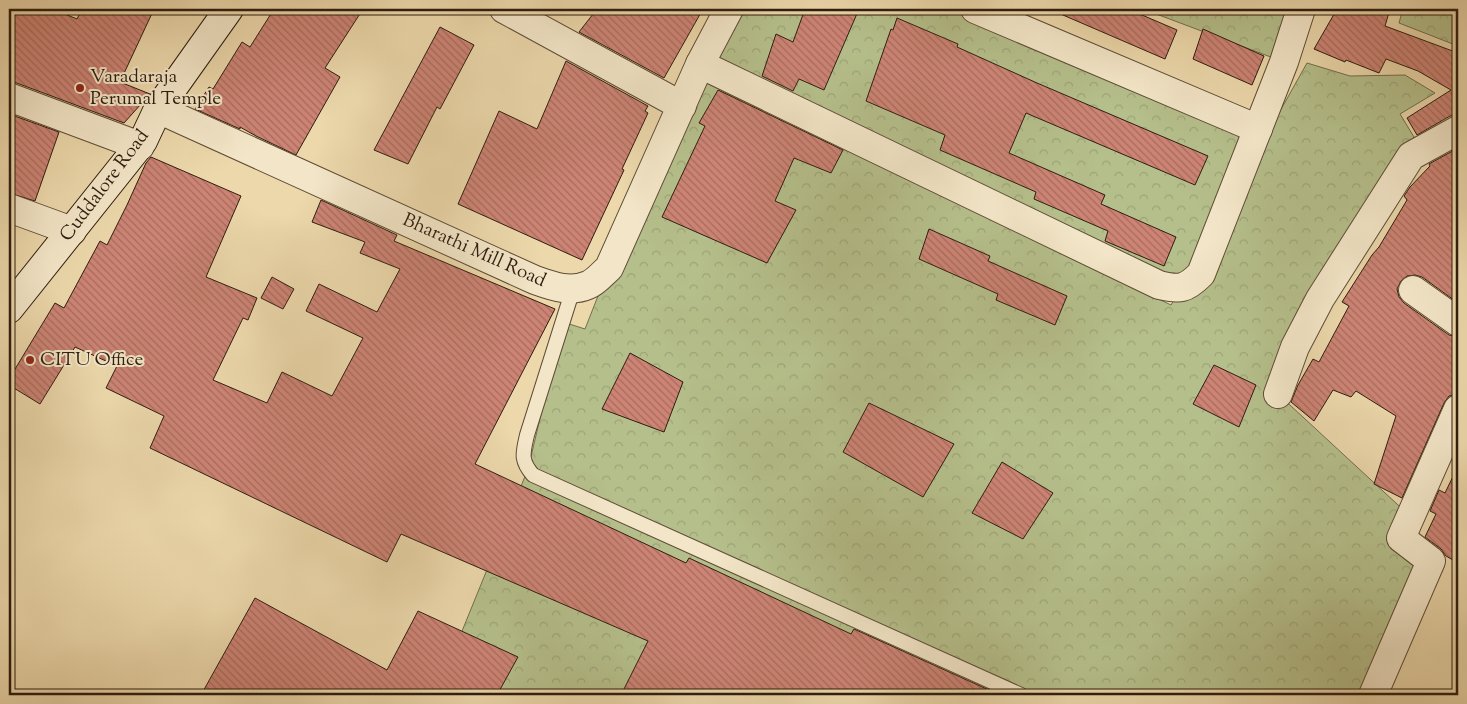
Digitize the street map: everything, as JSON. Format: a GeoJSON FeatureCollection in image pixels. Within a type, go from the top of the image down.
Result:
{"type":"FeatureCollection","features":[{"type":"Feature","properties":{"kind":"street","name":"Cuddalore Road"},"geometry":{"type":"LineString","coordinates":[[9,309],[140,146],[158,109],[229,9]]}},
{"type":"Feature","properties":{"kind":"street"},"geometry":{"type":"LineString","coordinates":[[504,9],[682,106]]}},
{"type":"Feature","properties":{"kind":"street"},"geometry":{"type":"LineString","coordinates":[[573,289],[590,285],[609,268],[700,64],[729,9]]}},
{"type":"Feature","properties":{"kind":"street"},"geometry":{"type":"LineString","coordinates":[[975,9],[1258,129]]}},
{"type":"Feature","properties":{"kind":"street"},"geometry":{"type":"LineString","coordinates":[[700,64],[1150,281],[1176,289],[1190,285],[1201,274],[1284,62],[1301,9]]}},
{"type":"Feature","properties":{"kind":"street"},"geometry":{"type":"LineString","coordinates":[[9,97],[140,146]]}},
{"type":"Feature","properties":{"kind":"street","name":"Bharathi Mill Road"},"geometry":{"type":"LineString","coordinates":[[158,109],[535,280],[558,288],[573,289]]}},
{"type":"Feature","properties":{"kind":"street"},"geometry":{"type":"LineString","coordinates":[[1278,394],[1295,347],[1320,299],[1411,156],[1458,130]]}},
{"type":"Feature","properties":{"kind":"street"},"geometry":{"type":"LineString","coordinates":[[9,208],[72,231]]}},
{"type":"Feature","properties":{"kind":"street"},"geometry":{"type":"LineString","coordinates":[[1413,290],[1458,322]]}},
{"type":"Feature","properties":{"kind":"street"},"geometry":{"type":"LineString","coordinates":[[1373,695],[1431,561],[1400,538],[1458,410]]}},
{"type":"Feature","properties":{"kind":"lane"},"geometry":{"type":"LineString","coordinates":[[573,289],[523,452],[524,461],[533,475],[1021,695]]}},
{"type":"Feature","properties":{"kind":"green space"},"geometry":{"type":"Polygon","coordinates":[[[729,9],[950,9],[1254,140],[1219,220],[1307,63],[1350,76],[1405,75],[1435,93],[1400,114],[1414,137],[1278,394],[1410,516],[1420,586],[1373,695],[436,695],[528,469],[563,322],[585,329],[609,268],[707,83],[1171,305],[1184,283],[700,64],[729,9]]]}},
{"type":"Feature","properties":{"kind":"green space"},"geometry":{"type":"Polygon","coordinates":[[[1143,9],[1301,9],[1284,62],[1143,9]]]}},
{"type":"Feature","properties":{"kind":"green space"},"geometry":{"type":"Polygon","coordinates":[[[1403,9],[1458,9],[1458,46],[1399,23],[1403,9]]]}},
{"type":"Feature","properties":{"kind":"building"},"geometry":{"type":"Polygon","coordinates":[[[9,9],[53,9],[77,19],[82,9],[154,9],[120,82],[150,94],[124,123],[14,82],[9,82],[9,9]]]}},
{"type":"Feature","properties":{"kind":"building"},"geometry":{"type":"Polygon","coordinates":[[[274,9],[363,9],[325,68],[340,77],[296,155],[240,127],[240,129],[195,109],[209,87],[213,89],[242,42],[250,47],[274,9]]]}},
{"type":"Feature","properties":{"kind":"building"},"geometry":{"type":"Polygon","coordinates":[[[597,9],[703,9],[664,78],[579,32],[597,9]]]}},
{"type":"Feature","properties":{"kind":"building"},"geometry":{"type":"Polygon","coordinates":[[[805,9],[859,9],[824,90],[799,79],[793,91],[762,76],[776,34],[793,42],[805,9]]]}},
{"type":"Feature","properties":{"kind":"building"},"geometry":{"type":"Polygon","coordinates":[[[1049,9],[1128,9],[1177,30],[1165,59],[1049,9]]]}},
{"type":"Feature","properties":{"kind":"building"},"geometry":{"type":"Polygon","coordinates":[[[1337,9],[1390,9],[1385,26],[1458,53],[1458,114],[1450,116],[1417,135],[1407,118],[1451,90],[1418,71],[1386,59],[1379,73],[1314,49],[1337,9]]]}},
{"type":"Feature","properties":{"kind":"building"},"geometry":{"type":"Polygon","coordinates":[[[897,18],[958,44],[957,47],[1037,83],[1208,156],[1195,185],[1026,113],[1009,153],[1105,195],[1101,204],[1176,237],[1164,266],[1105,241],[1108,231],[1034,199],[1036,192],[940,150],[945,135],[866,101],[891,29],[893,30],[897,18]]]}},
{"type":"Feature","properties":{"kind":"building"},"geometry":{"type":"Polygon","coordinates":[[[440,27],[474,45],[440,109],[437,107],[408,164],[374,150],[440,27]]]}},
{"type":"Feature","properties":{"kind":"building"},"geometry":{"type":"Polygon","coordinates":[[[1203,29],[1264,56],[1252,85],[1193,59],[1203,29]]]}},
{"type":"Feature","properties":{"kind":"building"},"geometry":{"type":"Polygon","coordinates":[[[566,61],[648,106],[645,111],[648,113],[622,169],[624,170],[582,260],[458,204],[499,111],[537,129],[566,61]]]}},
{"type":"Feature","properties":{"kind":"building"},"geometry":{"type":"Polygon","coordinates":[[[718,90],[843,150],[831,173],[794,158],[775,201],[796,210],[767,263],[662,217],[705,126],[699,123],[718,90]]]}},
{"type":"Feature","properties":{"kind":"building"},"geometry":{"type":"Polygon","coordinates":[[[9,114],[59,132],[35,201],[9,193],[9,114]]]}},
{"type":"Feature","properties":{"kind":"building"},"geometry":{"type":"Polygon","coordinates":[[[1458,148],[1458,303],[1422,277],[1415,275],[1407,276],[1401,281],[1397,289],[1399,297],[1404,303],[1449,335],[1458,337],[1458,394],[1449,396],[1444,403],[1402,498],[1374,484],[1396,416],[1356,391],[1351,397],[1333,390],[1314,421],[1291,402],[1298,385],[1313,359],[1319,362],[1349,306],[1342,302],[1379,247],[1407,200],[1404,196],[1430,166],[1429,164],[1458,148]]]}},
{"type":"Feature","properties":{"kind":"building"},"geometry":{"type":"Polygon","coordinates":[[[151,157],[241,196],[206,277],[257,298],[248,320],[243,318],[213,380],[267,403],[282,372],[332,396],[363,338],[306,311],[319,284],[377,312],[400,269],[360,253],[365,242],[312,222],[321,200],[397,235],[394,241],[555,309],[475,464],[686,563],[689,558],[851,634],[854,629],[1000,695],[621,695],[648,641],[401,534],[387,562],[150,448],[164,416],[106,388],[117,366],[75,347],[40,404],[9,385],[9,379],[55,303],[64,308],[100,241],[107,245],[146,163],[151,157]]]}},
{"type":"Feature","properties":{"kind":"building"},"geometry":{"type":"Polygon","coordinates":[[[929,229],[990,256],[988,261],[1067,296],[1055,325],[996,300],[998,294],[919,259],[929,229]]]}},
{"type":"Feature","properties":{"kind":"building"},"geometry":{"type":"Polygon","coordinates":[[[272,277],[294,289],[283,309],[261,298],[272,277]]]}},
{"type":"Feature","properties":{"kind":"building"},"geometry":{"type":"Polygon","coordinates":[[[630,353],[683,382],[664,432],[602,409],[630,353]]]}},
{"type":"Feature","properties":{"kind":"building"},"geometry":{"type":"Polygon","coordinates":[[[1214,365],[1256,385],[1239,427],[1193,404],[1214,365]]]}},
{"type":"Feature","properties":{"kind":"building"},"geometry":{"type":"Polygon","coordinates":[[[869,403],[954,444],[923,497],[843,452],[869,403]]]}},
{"type":"Feature","properties":{"kind":"building"},"geometry":{"type":"Polygon","coordinates":[[[1002,462],[1053,493],[1023,539],[972,513],[1002,462]]]}},
{"type":"Feature","properties":{"kind":"building"},"geometry":{"type":"Polygon","coordinates":[[[1458,466],[1458,563],[1446,556],[1441,549],[1425,537],[1436,514],[1430,511],[1439,490],[1445,493],[1458,466]]]}},
{"type":"Feature","properties":{"kind":"building"},"geometry":{"type":"Polygon","coordinates":[[[255,598],[387,670],[418,611],[518,657],[497,695],[201,695],[255,598]]]}},
{"type":"Feature","properties":{"kind":"place","name":"Varadaraja Perumal Temple"},"geometry":{"type":"Point","coordinates":[80,88]}},
{"type":"Feature","properties":{"kind":"place","name":"CITU Office"},"geometry":{"type":"Point","coordinates":[30,360]}}]}
